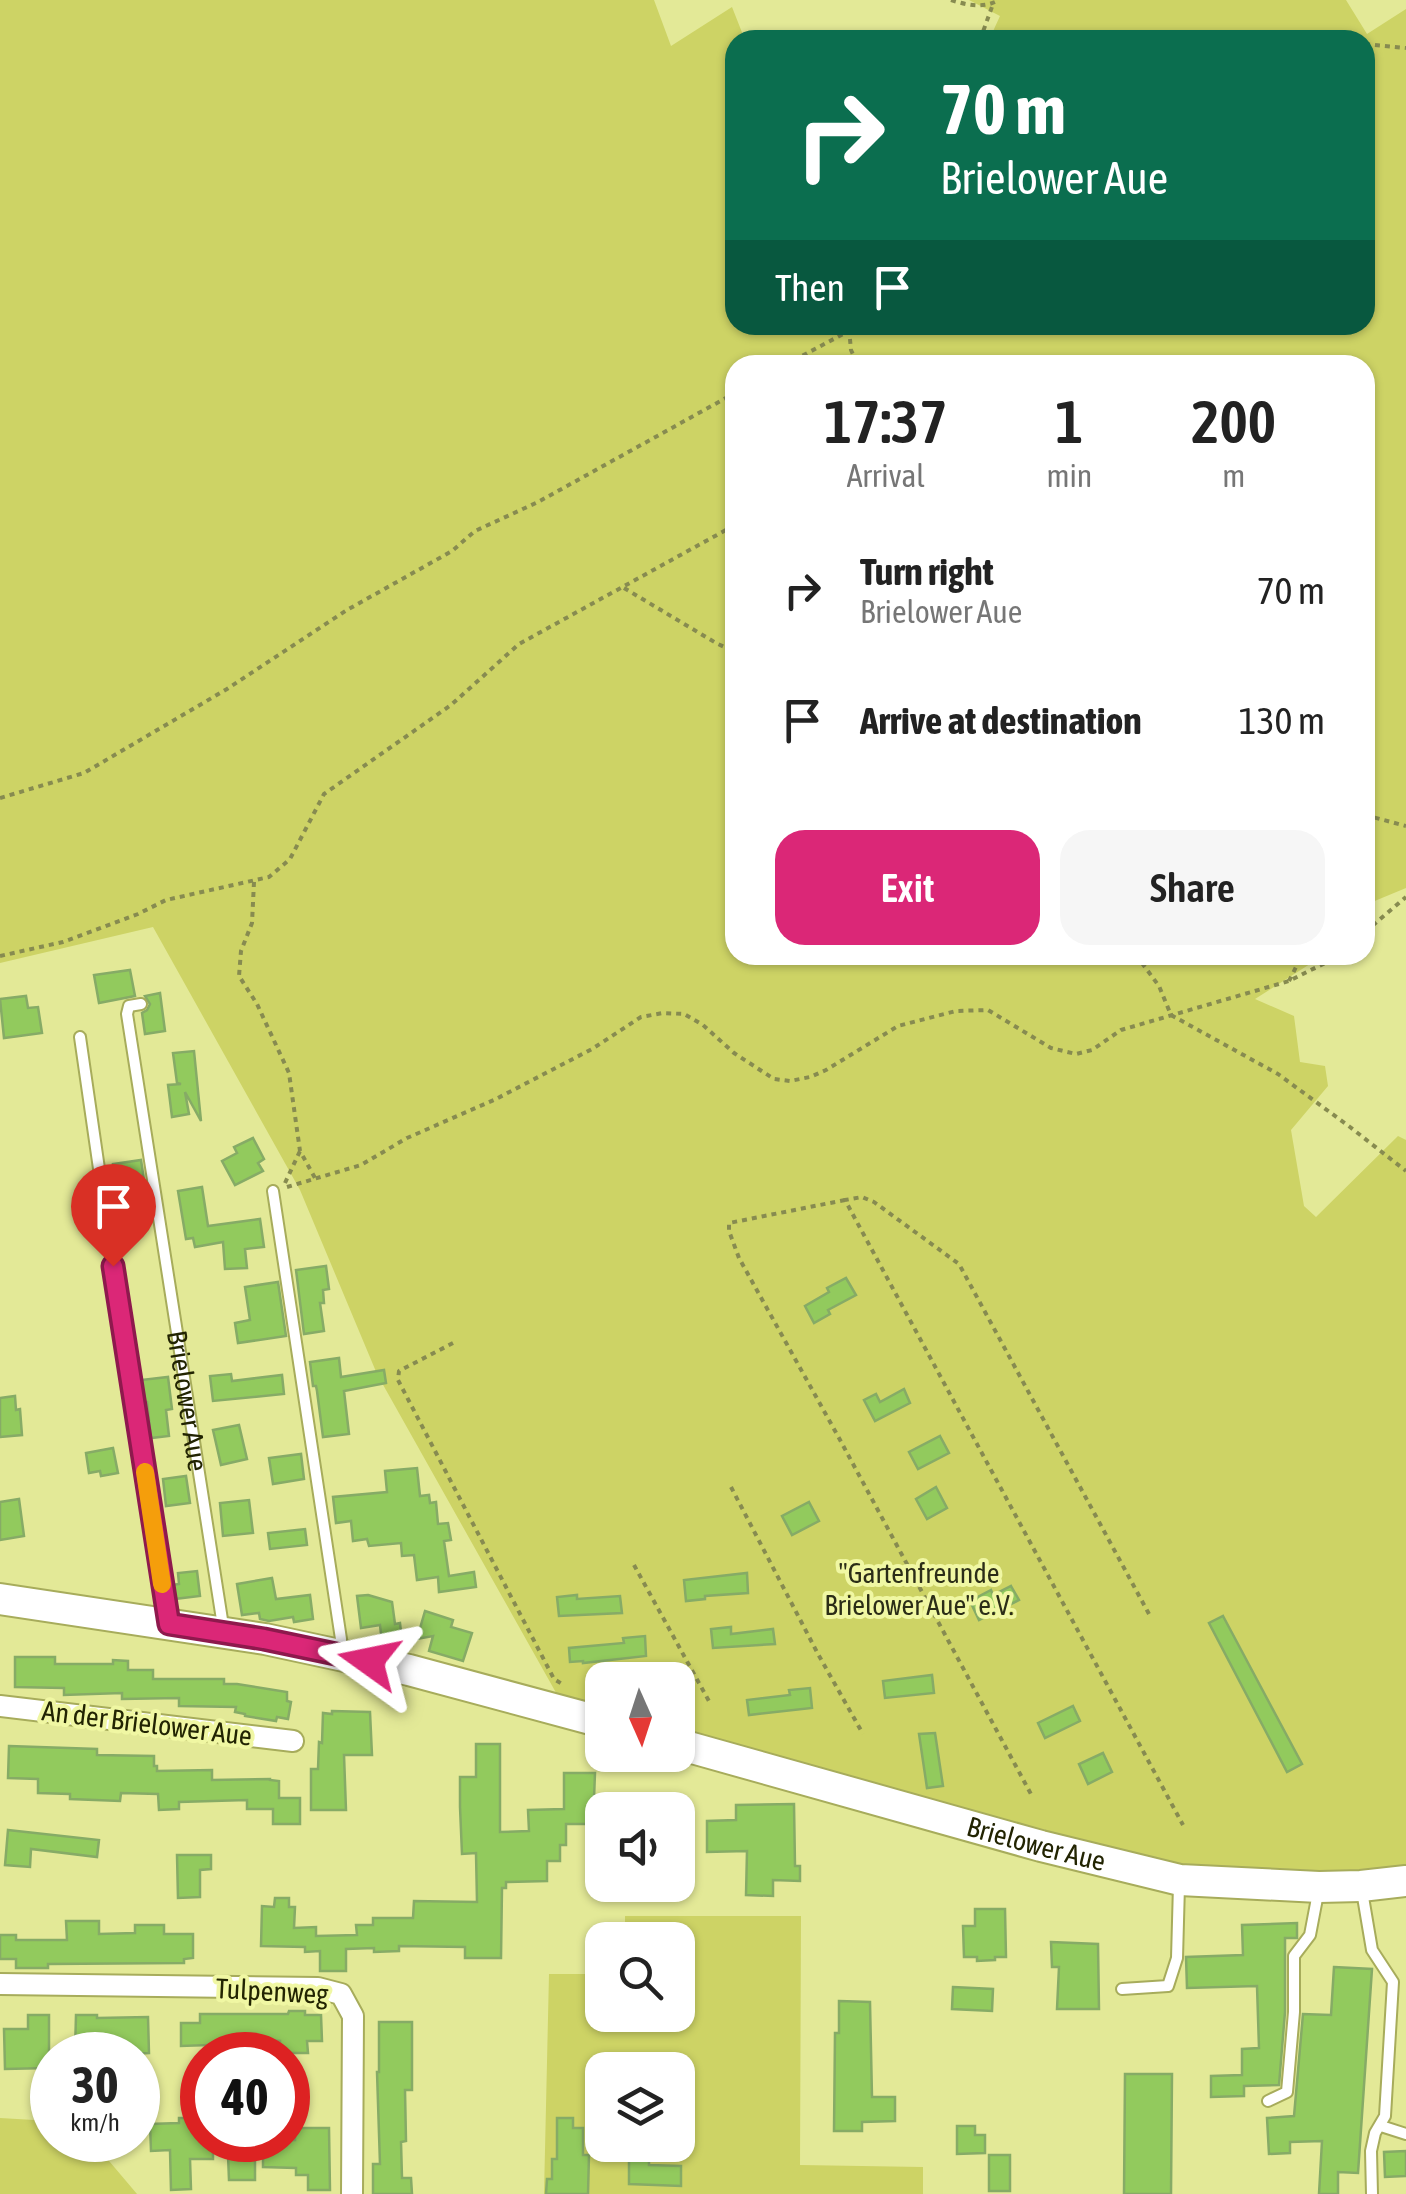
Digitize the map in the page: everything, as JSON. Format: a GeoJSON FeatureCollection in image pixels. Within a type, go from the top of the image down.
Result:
{"type":"FeatureCollection","features":[{"type":"Feature","properties":{"kind":"street"},"geometry":{"type":"LineString","coordinates":[[0,1599],[224,1632],[339,1654],[585,1717]]}},
{"type":"Feature","properties":{"kind":"street","name":"An der Brielower Aue"},"geometry":{"type":"LineString","coordinates":[[0,1706],[293,1741]]}},
{"type":"Feature","properties":{"kind":"street","name":"Brielower Aue"},"geometry":{"type":"LineString","coordinates":[[695,1749],[1020,1840],[1180,1880],[1319,1887],[1406,1881]]}},
{"type":"Feature","properties":{"kind":"street","name":"Tulpenweg"},"geometry":{"type":"LineString","coordinates":[[0,1984],[318,1988],[341,1994],[354,2016],[352,2194]]}},
{"type":"Feature","properties":{"kind":"lane","name":"Brielower Aue"},"geometry":{"type":"LineString","coordinates":[[141,1004],[129,1006],[128,1014],[224,1632]]}},
{"type":"Feature","properties":{"kind":"lane","name":"Brielower Aue"},"geometry":{"type":"LineString","coordinates":[[80,1037],[169,1624]]}},
{"type":"Feature","properties":{"kind":"lane"},"geometry":{"type":"LineString","coordinates":[[273,1191],[341,1639],[339,1654]]}},
{"type":"Feature","properties":{"kind":"lane"},"geometry":{"type":"LineString","coordinates":[[1122,1989],[1168,1986],[1176,1958],[1180,1880]]}},
{"type":"Feature","properties":{"kind":"lane"},"geometry":{"type":"LineString","coordinates":[[1361,1886],[1372,1950],[1393,1982],[1385,2116],[1371,2151],[1372,2194]]}},
{"type":"Feature","properties":{"kind":"lane"},"geometry":{"type":"LineString","coordinates":[[1268,2101],[1288,2092],[1294,1956],[1310,1935],[1319,1887]]}},
{"type":"Feature","properties":{"kind":"lane"},"geometry":{"type":"LineString","coordinates":[[1393,1982],[1406,1977]]}},
{"type":"Feature","properties":{"kind":"lane"},"geometry":{"type":"LineString","coordinates":[[1381,2126],[1406,2134]]}},
{"type":"Feature","properties":{"kind":"path"},"geometry":{"type":"LineString","coordinates":[[950,0],[969,6],[996,2]]}},
{"type":"Feature","properties":{"kind":"path"},"geometry":{"type":"LineString","coordinates":[[984,30],[996,2]]}},
{"type":"Feature","properties":{"kind":"path"},"geometry":{"type":"LineString","coordinates":[[1375,45],[1406,48]]}},
{"type":"Feature","properties":{"kind":"path"},"geometry":{"type":"LineString","coordinates":[[803,355],[840,335]]}},
{"type":"Feature","properties":{"kind":"path"},"geometry":{"type":"LineString","coordinates":[[0,798],[84,774],[347,610],[452,551],[475,531],[538,502],[725,399]]}},
{"type":"Feature","properties":{"kind":"path"},"geometry":{"type":"LineString","coordinates":[[0,956],[62,942],[166,900],[269,877],[290,858],[324,794],[450,705],[519,644],[725,531]]}},
{"type":"Feature","properties":{"kind":"path"},"geometry":{"type":"LineString","coordinates":[[624,588],[725,648]]}},
{"type":"Feature","properties":{"kind":"path"},"geometry":{"type":"LineString","coordinates":[[1375,818],[1406,826]]}},
{"type":"Feature","properties":{"kind":"path"},"geometry":{"type":"LineString","coordinates":[[254,882],[252,923],[241,950],[240,976],[289,1074],[300,1151],[316,1179]]}},
{"type":"Feature","properties":{"kind":"path"},"geometry":{"type":"LineString","coordinates":[[1375,923],[1406,897]]}},
{"type":"Feature","properties":{"kind":"path"},"geometry":{"type":"LineString","coordinates":[[1143,965],[1159,986],[1171,1015],[1278,1074],[1406,1171]]}},
{"type":"Feature","properties":{"kind":"path"},"geometry":{"type":"LineString","coordinates":[[1290,981],[1297,965]]}},
{"type":"Feature","properties":{"kind":"path"},"geometry":{"type":"LineString","coordinates":[[300,1151],[283,1188],[361,1165],[408,1138],[494,1100],[592,1049],[640,1018],[662,1012],[684,1014],[774,1080],[790,1081],[826,1070],[898,1026],[956,1011],[988,1010],[1052,1048],[1076,1054],[1092,1050],[1122,1030],[1290,981],[1321,965]]}},
{"type":"Feature","properties":{"kind":"path"},"geometry":{"type":"LineString","coordinates":[[1032,1796],[739,1258],[729,1222],[862,1197],[959,1264],[1149,1614]]}},
{"type":"Feature","properties":{"kind":"path"},"geometry":{"type":"LineString","coordinates":[[845,1200],[1183,1826]]}},
{"type":"Feature","properties":{"kind":"path"},"geometry":{"type":"LineString","coordinates":[[453,1344],[399,1371],[398,1380],[554,1679],[562,1684]]}},
{"type":"Feature","properties":{"kind":"path"},"geometry":{"type":"LineString","coordinates":[[731,1487],[863,1734]]}},
{"type":"Feature","properties":{"kind":"path"},"geometry":{"type":"LineString","coordinates":[[634,1565],[710,1703]]}},
{"type":"Feature","properties":{"kind":"green space","name":"\"Gartenfreunde Brielower Aue\" e.V."},"geometry":{"type":"Polygon","coordinates":[[[0,0],[654,0],[671,46],[732,7],[741,30],[725,30],[725,335],[1375,335],[1373,30],[1406,9],[1406,888],[1375,901],[1375,355],[725,355],[725,965],[1308,965],[1255,999],[1294,1016],[1300,1062],[1325,1066],[1328,1086],[1291,1130],[1304,1206],[1316,1217],[1398,1136],[1406,1140],[1406,1872],[1201,1874],[695,1740],[695,1662],[585,1662],[585,1706],[559,1698],[377,1374],[300,1190],[153,927],[0,963],[0,0]]]}},
{"type":"Feature","properties":{"kind":"green space"},"geometry":{"type":"Polygon","coordinates":[[[969,0],[1346,0],[1365,30],[994,30],[1000,16],[969,0]]]}},
{"type":"Feature","properties":{"kind":"green space"},"geometry":{"type":"Polygon","coordinates":[[[625,1916],[801,1916],[800,2165],[923,2167],[923,2194],[544,2194],[549,1974],[585,1974],[585,2032],[695,2032],[695,1922],[625,1922],[625,1916]]]}},
{"type":"Feature","properties":{"kind":"green space"},"geometry":{"type":"Polygon","coordinates":[[[0,2118],[30,2120],[30,2162],[110,2162],[137,2194],[0,2194],[0,2118]]]}},
{"type":"Feature","properties":{"kind":"building"},"geometry":{"type":"Polygon","coordinates":[[[130,970],[135,996],[99,1003],[94,975],[130,970]]]}},
{"type":"Feature","properties":{"kind":"building"},"geometry":{"type":"Polygon","coordinates":[[[160,993],[165,1031],[145,1034],[142,1013],[150,1004],[145,996],[160,993]]]}},
{"type":"Feature","properties":{"kind":"building"},"geometry":{"type":"Polygon","coordinates":[[[26,996],[28,1008],[38,1007],[42,1033],[4,1038],[0,999],[26,996]]]}},
{"type":"Feature","properties":{"kind":"building"},"geometry":{"type":"Polygon","coordinates":[[[194,1051],[201,1121],[185,1092],[189,1114],[172,1117],[168,1085],[181,1084],[177,1083],[173,1053],[194,1051]]]}},
{"type":"Feature","properties":{"kind":"building"},"geometry":{"type":"Polygon","coordinates":[[[253,1138],[264,1159],[258,1163],[263,1171],[235,1185],[222,1161],[237,1153],[234,1147],[253,1138]]]}},
{"type":"Feature","properties":{"kind":"building"},"geometry":{"type":"Polygon","coordinates":[[[141,1160],[146,1193],[138,1195],[142,1224],[116,1227],[114,1210],[120,1209],[113,1164],[141,1160]]]}},
{"type":"Feature","properties":{"kind":"building"},"geometry":{"type":"Polygon","coordinates":[[[202,1187],[208,1226],[260,1219],[264,1247],[245,1249],[247,1268],[225,1269],[223,1242],[195,1247],[193,1238],[186,1239],[178,1191],[202,1187]]]}},
{"type":"Feature","properties":{"kind":"building"},"geometry":{"type":"Polygon","coordinates":[[[326,1266],[329,1289],[323,1290],[324,1303],[320,1303],[324,1331],[304,1334],[296,1270],[326,1266]]]}},
{"type":"Feature","properties":{"kind":"building"},"geometry":{"type":"Polygon","coordinates":[[[846,1278],[856,1295],[828,1310],[830,1314],[814,1323],[805,1306],[846,1278]]]}},
{"type":"Feature","properties":{"kind":"building"},"geometry":{"type":"Polygon","coordinates":[[[278,1282],[286,1336],[238,1343],[235,1323],[250,1320],[245,1287],[278,1282]]]}},
{"type":"Feature","properties":{"kind":"building"},"geometry":{"type":"Polygon","coordinates":[[[339,1358],[341,1377],[384,1370],[386,1383],[344,1391],[349,1434],[323,1437],[310,1362],[339,1358]]]}},
{"type":"Feature","properties":{"kind":"building"},"geometry":{"type":"Polygon","coordinates":[[[231,1374],[232,1381],[282,1375],[284,1394],[213,1401],[210,1376],[231,1374]]]}},
{"type":"Feature","properties":{"kind":"building"},"geometry":{"type":"Polygon","coordinates":[[[168,1377],[172,1409],[166,1410],[169,1436],[151,1438],[141,1380],[168,1377]]]}},
{"type":"Feature","properties":{"kind":"building"},"geometry":{"type":"Polygon","coordinates":[[[904,1389],[910,1403],[875,1421],[864,1400],[876,1394],[880,1402],[904,1389]]]}},
{"type":"Feature","properties":{"kind":"building"},"geometry":{"type":"Polygon","coordinates":[[[15,1396],[22,1435],[0,1437],[0,1398],[15,1396]]]}},
{"type":"Feature","properties":{"kind":"building"},"geometry":{"type":"Polygon","coordinates":[[[239,1425],[247,1459],[221,1465],[213,1430],[239,1425]]]}},
{"type":"Feature","properties":{"kind":"building"},"geometry":{"type":"Polygon","coordinates":[[[940,1436],[949,1453],[918,1469],[909,1452],[940,1436]]]}},
{"type":"Feature","properties":{"kind":"building"},"geometry":{"type":"Polygon","coordinates":[[[113,1448],[118,1473],[89,1473],[86,1453],[113,1448]]]}},
{"type":"Feature","properties":{"kind":"building"},"geometry":{"type":"Polygon","coordinates":[[[301,1454],[304,1479],[273,1484],[269,1458],[301,1454]]]}},
{"type":"Feature","properties":{"kind":"building"},"geometry":{"type":"Polygon","coordinates":[[[417,1468],[420,1496],[429,1495],[430,1503],[436,1502],[438,1524],[448,1523],[451,1540],[444,1541],[449,1576],[474,1572],[476,1587],[439,1592],[438,1577],[417,1580],[414,1555],[402,1556],[401,1543],[369,1546],[367,1539],[353,1541],[351,1521],[336,1523],[333,1497],[387,1492],[385,1471],[417,1468]]]}},
{"type":"Feature","properties":{"kind":"building"},"geometry":{"type":"Polygon","coordinates":[[[186,1476],[190,1503],[166,1506],[163,1479],[186,1476]]]}},
{"type":"Feature","properties":{"kind":"building"},"geometry":{"type":"Polygon","coordinates":[[[936,1487],[947,1508],[927,1519],[916,1499],[936,1487]]]}},
{"type":"Feature","properties":{"kind":"building"},"geometry":{"type":"Polygon","coordinates":[[[19,1499],[24,1536],[0,1540],[0,1502],[19,1499]]]}},
{"type":"Feature","properties":{"kind":"building"},"geometry":{"type":"Polygon","coordinates":[[[249,1500],[253,1533],[223,1536],[220,1503],[249,1500]]]}},
{"type":"Feature","properties":{"kind":"building"},"geometry":{"type":"Polygon","coordinates":[[[809,1502],[819,1521],[792,1535],[782,1516],[809,1502]]]}},
{"type":"Feature","properties":{"kind":"building"},"geometry":{"type":"Polygon","coordinates":[[[305,1529],[307,1545],[270,1549],[268,1533],[305,1529]]]}},
{"type":"Feature","properties":{"kind":"building"},"geometry":{"type":"Polygon","coordinates":[[[197,1571],[200,1596],[174,1599],[172,1585],[179,1584],[178,1573],[197,1571]]]}},
{"type":"Feature","properties":{"kind":"building"},"geometry":{"type":"Polygon","coordinates":[[[747,1573],[748,1593],[686,1601],[684,1580],[747,1573]]]}},
{"type":"Feature","properties":{"kind":"building"},"geometry":{"type":"Polygon","coordinates":[[[272,1578],[276,1599],[310,1595],[313,1619],[269,1621],[260,1619],[259,1613],[242,1615],[237,1584],[272,1578]]]}},
{"type":"Feature","properties":{"kind":"building"},"geometry":{"type":"Polygon","coordinates":[[[1011,1586],[1019,1600],[979,1620],[970,1601],[991,1590],[993,1595],[1011,1586]]]}},
{"type":"Feature","properties":{"kind":"building"},"geometry":{"type":"Polygon","coordinates":[[[577,1595],[577,1599],[620,1596],[622,1613],[559,1616],[557,1597],[577,1595]]]}},
{"type":"Feature","properties":{"kind":"building"},"geometry":{"type":"Polygon","coordinates":[[[357,1596],[392,1602],[402,1641],[382,1643],[380,1625],[361,1628],[357,1596]]]}},
{"type":"Feature","properties":{"kind":"building"},"geometry":{"type":"Polygon","coordinates":[[[425,1611],[453,1620],[451,1627],[472,1633],[463,1661],[429,1651],[433,1636],[417,1639],[425,1611]]]}},
{"type":"Feature","properties":{"kind":"building"},"geometry":{"type":"Polygon","coordinates":[[[1223,1616],[1302,1764],[1287,1772],[1209,1623],[1223,1616]]]}},
{"type":"Feature","properties":{"kind":"building"},"geometry":{"type":"Polygon","coordinates":[[[731,1627],[731,1634],[773,1629],[775,1644],[713,1648],[711,1629],[731,1627]]]}},
{"type":"Feature","properties":{"kind":"building"},"geometry":{"type":"Polygon","coordinates":[[[645,1636],[646,1656],[570,1662],[569,1648],[624,1643],[623,1638],[645,1636]]]}},
{"type":"Feature","properties":{"kind":"building"},"geometry":{"type":"Polygon","coordinates":[[[15,1657],[55,1657],[55,1664],[128,1661],[128,1670],[153,1670],[153,1679],[224,1679],[224,1684],[287,1692],[287,1701],[291,1702],[288,1719],[245,1716],[235,1712],[236,1707],[179,1706],[179,1698],[122,1699],[122,1693],[64,1695],[64,1688],[15,1687],[15,1657]]]}},
{"type":"Feature","properties":{"kind":"building"},"geometry":{"type":"Polygon","coordinates":[[[932,1675],[934,1693],[885,1698],[883,1681],[932,1675]]]}},
{"type":"Feature","properties":{"kind":"building"},"geometry":{"type":"Polygon","coordinates":[[[810,1688],[812,1708],[749,1715],[747,1700],[790,1695],[789,1690],[810,1688]]]}},
{"type":"Feature","properties":{"kind":"building"},"geometry":{"type":"Polygon","coordinates":[[[1073,1706],[1080,1721],[1045,1738],[1038,1723],[1073,1706]]]}},
{"type":"Feature","properties":{"kind":"building"},"geometry":{"type":"Polygon","coordinates":[[[370,1712],[372,1755],[344,1755],[346,1810],[311,1810],[311,1769],[318,1769],[323,1713],[370,1712]]]}},
{"type":"Feature","properties":{"kind":"building"},"geometry":{"type":"Polygon","coordinates":[[[935,1733],[943,1786],[927,1788],[919,1734],[935,1733]]]}},
{"type":"Feature","properties":{"kind":"building"},"geometry":{"type":"Polygon","coordinates":[[[476,1744],[500,1744],[500,1832],[529,1831],[528,1810],[564,1809],[564,1773],[595,1773],[594,1792],[585,1792],[585,1824],[566,1824],[566,1845],[560,1845],[560,1861],[547,1861],[547,1881],[506,1882],[506,1888],[502,1888],[501,1958],[465,1958],[465,1947],[399,1946],[399,1951],[374,1952],[374,1948],[346,1949],[346,1971],[320,1971],[320,1951],[261,1946],[262,1906],[274,1907],[275,1898],[289,1898],[289,1907],[295,1907],[294,1928],[316,1927],[316,1936],[357,1935],[356,1925],[373,1925],[373,1918],[413,1918],[414,1901],[477,1902],[476,1853],[462,1854],[460,1807],[460,1777],[476,1777],[476,1744]]]}},
{"type":"Feature","properties":{"kind":"building"},"geometry":{"type":"Polygon","coordinates":[[[9,1746],[97,1749],[97,1755],[154,1756],[157,1771],[212,1770],[212,1780],[279,1781],[279,1798],[300,1798],[300,1824],[273,1824],[273,1809],[247,1809],[247,1800],[179,1802],[179,1809],[159,1810],[158,1794],[121,1793],[120,1801],[38,1793],[38,1779],[8,1778],[9,1746]]]}},
{"type":"Feature","properties":{"kind":"building"},"geometry":{"type":"Polygon","coordinates":[[[1103,1753],[1112,1772],[1088,1784],[1079,1764],[1103,1753]]]}},
{"type":"Feature","properties":{"kind":"building"},"geometry":{"type":"Polygon","coordinates":[[[794,1804],[795,1866],[800,1866],[800,1881],[773,1880],[773,1896],[746,1895],[747,1851],[707,1852],[707,1821],[736,1820],[736,1805],[794,1804]]]}},
{"type":"Feature","properties":{"kind":"building"},"geometry":{"type":"Polygon","coordinates":[[[8,1830],[99,1840],[97,1857],[31,1849],[30,1867],[5,1865],[8,1830]]]}},
{"type":"Feature","properties":{"kind":"building"},"geometry":{"type":"Polygon","coordinates":[[[177,1855],[211,1855],[211,1869],[200,1870],[200,1897],[178,1898],[177,1855]]]}},
{"type":"Feature","properties":{"kind":"building"},"geometry":{"type":"Polygon","coordinates":[[[975,1909],[1005,1909],[1006,1957],[977,1961],[977,1957],[964,1957],[963,1926],[975,1926],[975,1909]]]}},
{"type":"Feature","properties":{"kind":"building"},"geometry":{"type":"Polygon","coordinates":[[[66,1921],[99,1921],[99,1934],[135,1933],[135,1925],[164,1925],[164,1934],[193,1934],[193,1958],[184,1959],[184,1963],[48,1964],[48,1968],[16,1968],[16,1959],[0,1959],[0,1935],[16,1935],[16,1940],[67,1940],[66,1921]]]}},
{"type":"Feature","properties":{"kind":"building"},"geometry":{"type":"Polygon","coordinates":[[[1297,1923],[1297,1938],[1285,1938],[1285,2012],[1279,2085],[1244,2086],[1244,2096],[1211,2097],[1211,2076],[1242,2075],[1242,2049],[1259,2048],[1257,1986],[1187,1988],[1186,1957],[1243,1955],[1242,1925],[1297,1923]]]}},
{"type":"Feature","properties":{"kind":"building"},"geometry":{"type":"Polygon","coordinates":[[[1051,1942],[1098,1944],[1099,2009],[1057,2009],[1059,1967],[1052,1967],[1051,1942]]]}},
{"type":"Feature","properties":{"kind":"building"},"geometry":{"type":"Polygon","coordinates":[[[1334,1967],[1372,1969],[1358,2173],[1338,2172],[1338,2194],[1319,2194],[1322,2141],[1290,2142],[1290,2153],[1269,2154],[1267,2118],[1294,2116],[1303,2014],[1331,2015],[1334,1967]]]}},
{"type":"Feature","properties":{"kind":"building"},"geometry":{"type":"Polygon","coordinates":[[[953,1987],[993,1989],[992,2011],[952,2009],[953,1987]]]}},
{"type":"Feature","properties":{"kind":"building"},"geometry":{"type":"Polygon","coordinates":[[[839,2001],[870,2002],[872,2097],[895,2097],[895,2121],[862,2122],[862,2131],[834,2131],[839,2001]]]}},
{"type":"Feature","properties":{"kind":"building"},"geometry":{"type":"Polygon","coordinates":[[[305,2011],[305,2015],[321,2015],[322,2041],[310,2041],[310,2032],[181,2032],[181,2023],[200,2023],[200,2014],[305,2011]]]}},
{"type":"Feature","properties":{"kind":"building"},"geometry":{"type":"Polygon","coordinates":[[[28,2015],[49,2015],[49,2032],[30,2032],[30,2068],[5,2069],[4,2029],[28,2029],[28,2015]]]}},
{"type":"Feature","properties":{"kind":"building"},"geometry":{"type":"Polygon","coordinates":[[[76,2015],[148,2017],[148,2032],[76,2032],[76,2015]]]}},
{"type":"Feature","properties":{"kind":"building"},"geometry":{"type":"Polygon","coordinates":[[[379,2022],[412,2022],[412,2090],[405,2090],[406,2141],[401,2142],[402,2178],[411,2178],[412,2194],[373,2194],[373,2164],[380,2164],[379,2022]]]}},
{"type":"Feature","properties":{"kind":"building"},"geometry":{"type":"Polygon","coordinates":[[[1125,2074],[1172,2074],[1171,2194],[1124,2194],[1125,2074]]]}},
{"type":"Feature","properties":{"kind":"building"},"geometry":{"type":"Polygon","coordinates":[[[180,2118],[180,2162],[190,2162],[191,2189],[171,2190],[170,2150],[160,2151],[160,2124],[179,2123],[180,2118]]]}},
{"type":"Feature","properties":{"kind":"building"},"geometry":{"type":"Polygon","coordinates":[[[557,2118],[573,2118],[573,2128],[583,2128],[583,2155],[589,2162],[588,2194],[546,2194],[547,2179],[552,2179],[552,2159],[557,2159],[557,2118]]]}},
{"type":"Feature","properties":{"kind":"building"},"geometry":{"type":"Polygon","coordinates":[[[957,2126],[975,2126],[975,2135],[985,2135],[985,2153],[957,2154],[957,2126]]]}},
{"type":"Feature","properties":{"kind":"building"},"geometry":{"type":"Polygon","coordinates":[[[310,2128],[329,2128],[330,2190],[308,2190],[308,2175],[296,2175],[296,2168],[263,2167],[263,2162],[310,2162],[310,2128]]]}},
{"type":"Feature","properties":{"kind":"building"},"geometry":{"type":"Polygon","coordinates":[[[1406,2151],[1406,2176],[1385,2177],[1384,2152],[1406,2151]]]}},
{"type":"Feature","properties":{"kind":"building"},"geometry":{"type":"Polygon","coordinates":[[[989,2155],[1010,2155],[1010,2191],[989,2191],[989,2155]]]}},
{"type":"Feature","properties":{"kind":"building"},"geometry":{"type":"Polygon","coordinates":[[[228,2162],[255,2162],[255,2180],[229,2180],[228,2162]]]}},
{"type":"Feature","properties":{"kind":"building"},"geometry":{"type":"Polygon","coordinates":[[[629,2162],[681,2166],[681,2186],[629,2184],[629,2162]]]}},
{"type":"Feature","properties":{"kind":"slow traffic"},"geometry":{"type":"LineString","coordinates":[[145,1472],[162,1584]]}},
{"type":"Feature","properties":{"kind":"route"},"geometry":{"type":"LineString","coordinates":[[113,1266],[169,1624],[369,1661]]}}]}
